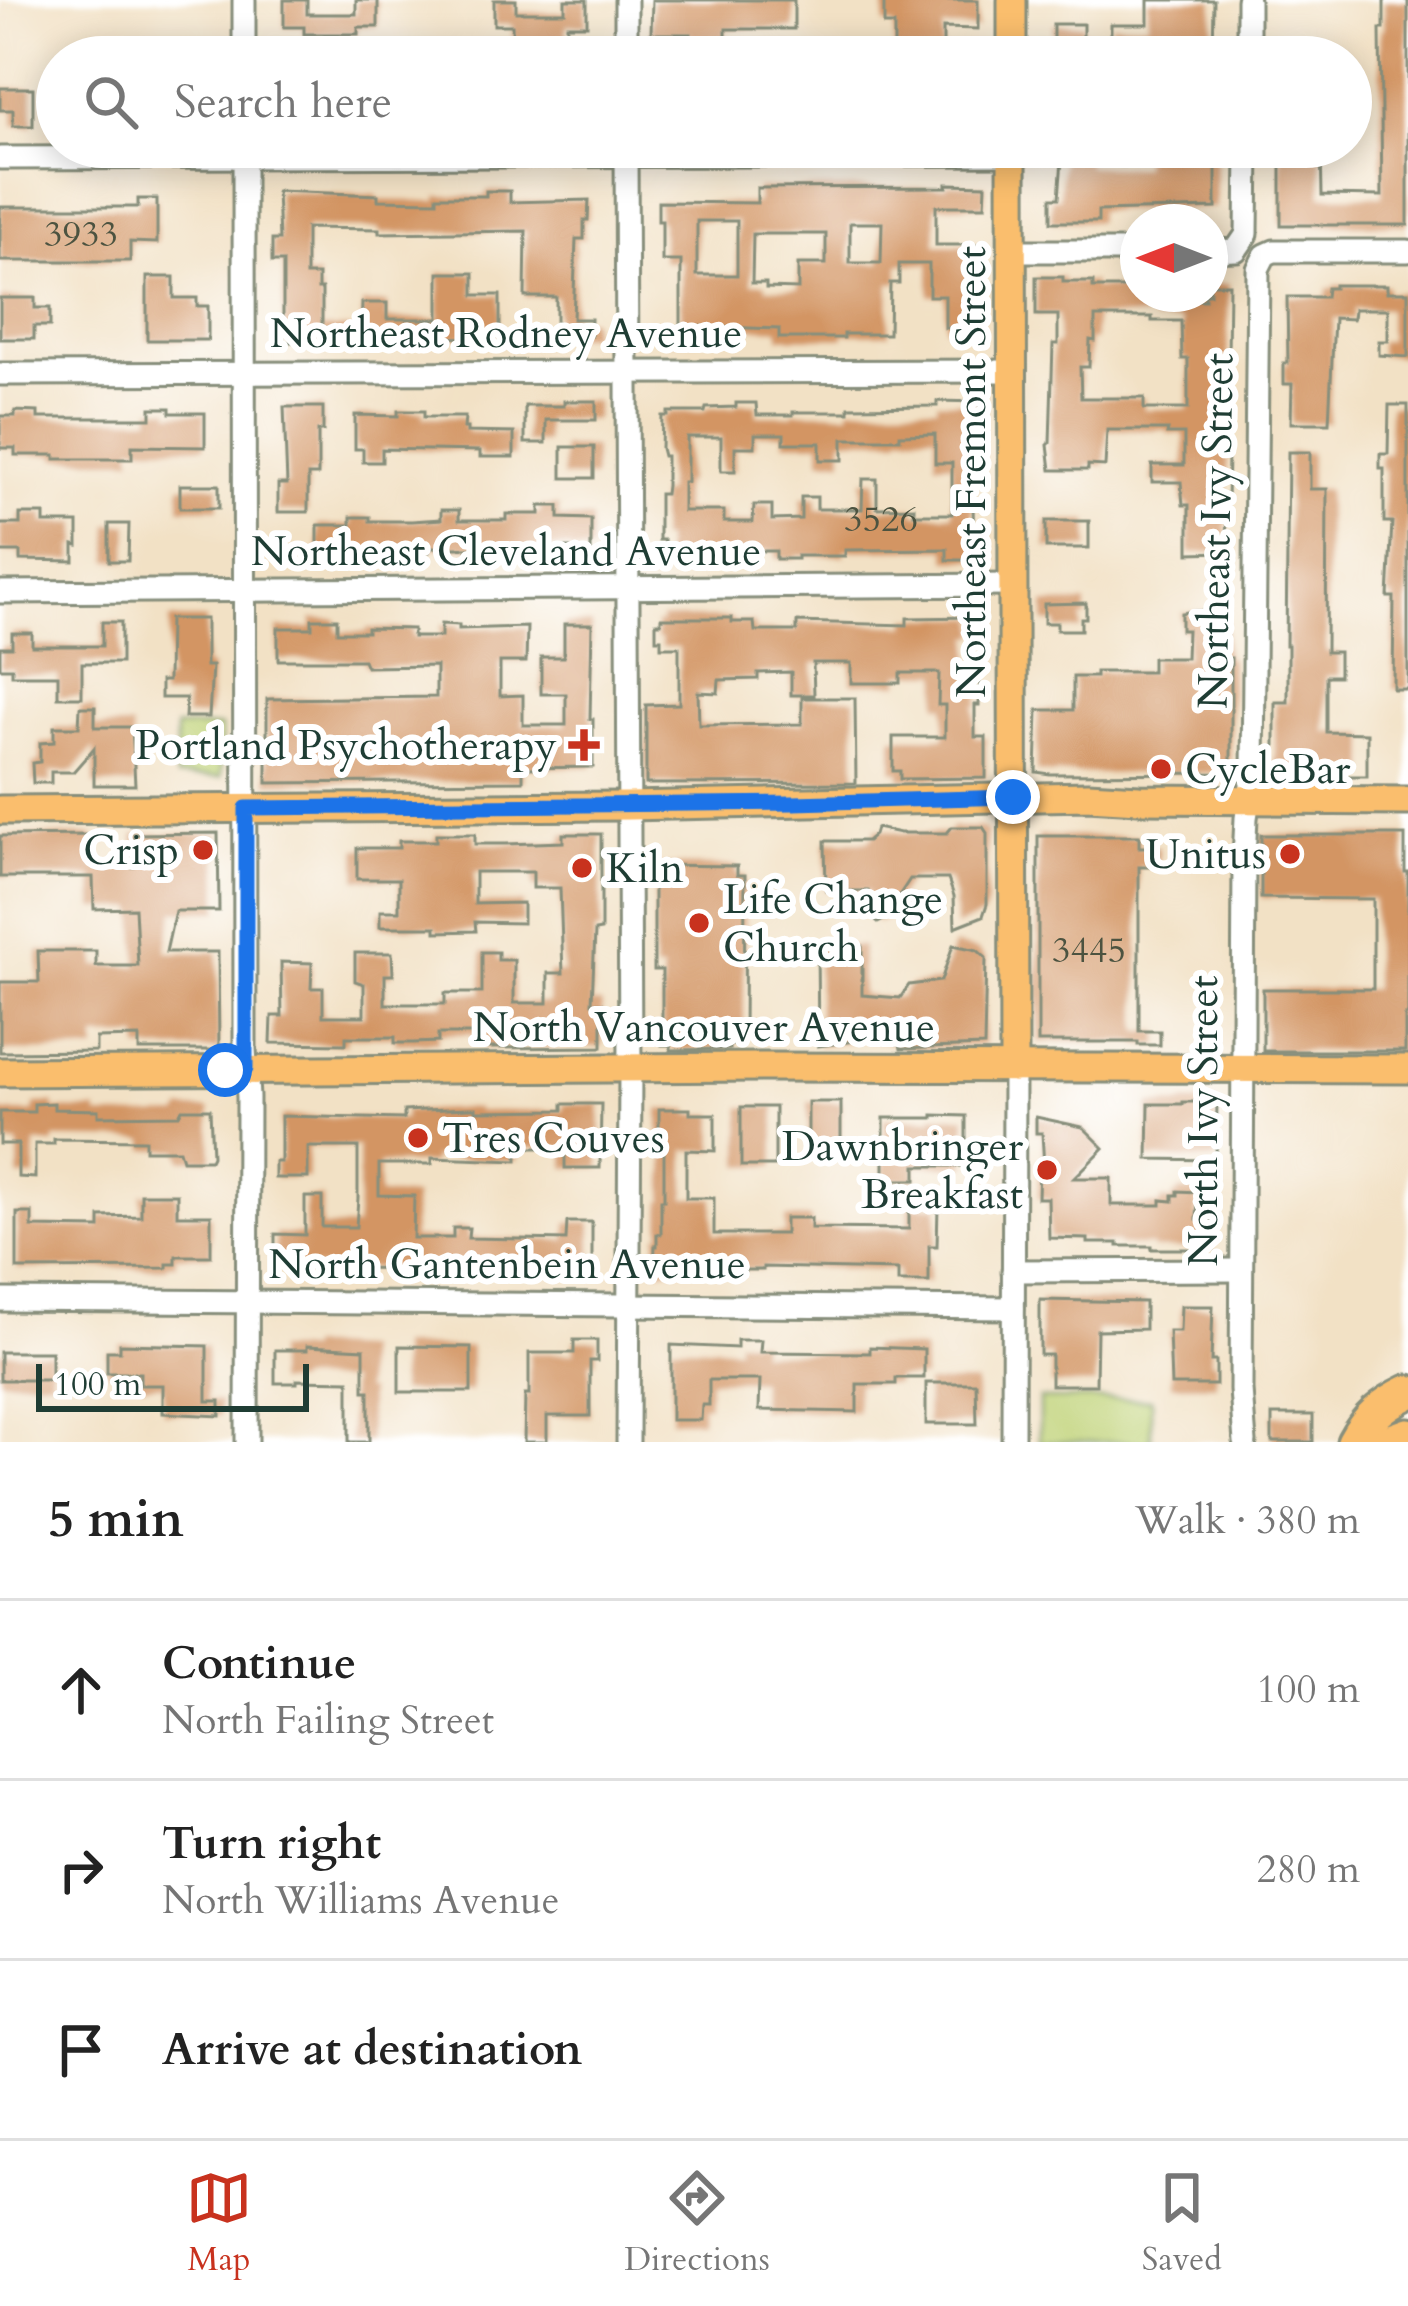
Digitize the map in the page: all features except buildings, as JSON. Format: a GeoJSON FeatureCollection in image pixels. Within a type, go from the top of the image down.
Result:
{"type":"FeatureCollection","features":[{"type":"Feature","properties":{"kind":"highway"},"geometry":{"type":"LineString","coordinates":[[1354,1442],[1370,1418],[1408,1392]]}},
{"type":"Feature","properties":{"kind":"highway"},"geometry":{"type":"LineString","coordinates":[[1372,1442],[1392,1419],[1408,1410]]}},
{"type":"Feature","properties":{"kind":"highway"},"geometry":{"type":"LineString","coordinates":[[1389,1442],[1408,1436]]}},
{"type":"Feature","properties":{"kind":"main road"},"geometry":{"type":"LineString","coordinates":[[1012,0],[1012,36]]}},
{"type":"Feature","properties":{"kind":"main road","name":"Northeast Fremont Street"},"geometry":{"type":"LineString","coordinates":[[1012,168],[1014,1068]]}},
{"type":"Feature","properties":{"kind":"main road"},"geometry":{"type":"LineString","coordinates":[[0,810],[628,806],[1013,797],[1408,801]]}},
{"type":"Feature","properties":{"kind":"main road","name":"North Vancouver Avenue"},"geometry":{"type":"LineString","coordinates":[[0,1072],[1408,1069]]}},
{"type":"Feature","properties":{"kind":"street"},"geometry":{"type":"LineString","coordinates":[[244,0],[244,36]]}},
{"type":"Feature","properties":{"kind":"street"},"geometry":{"type":"LineString","coordinates":[[626,0],[626,36]]}},
{"type":"Feature","properties":{"kind":"street"},"geometry":{"type":"LineString","coordinates":[[1248,0],[1248,36]]}},
{"type":"Feature","properties":{"kind":"street"},"geometry":{"type":"LineString","coordinates":[[0,158],[36,157]]}},
{"type":"Feature","properties":{"kind":"street"},"geometry":{"type":"LineString","coordinates":[[244,168],[247,1442]]}},
{"type":"Feature","properties":{"kind":"street"},"geometry":{"type":"LineString","coordinates":[[626,168],[628,1442]]}},
{"type":"Feature","properties":{"kind":"street"},"geometry":{"type":"LineString","coordinates":[[1228,250],[1236,250],[1246,238],[1248,168]]}},
{"type":"Feature","properties":{"kind":"street"},"geometry":{"type":"LineString","coordinates":[[1012,250],[1120,250]]}},
{"type":"Feature","properties":{"kind":"street","name":"Northeast Ivy Street"},"geometry":{"type":"LineString","coordinates":[[1248,800],[1253,772],[1260,263],[1274,251],[1408,251]]}},
{"type":"Feature","properties":{"kind":"street","name":"Northeast Rodney Avenue"},"geometry":{"type":"LineString","coordinates":[[0,374],[1012,371]]}},
{"type":"Feature","properties":{"kind":"street","name":"Northeast Cleveland Avenue"},"geometry":{"type":"LineString","coordinates":[[0,592],[1013,585]]}},
{"type":"Feature","properties":{"kind":"street","name":"North Ivy Street"},"geometry":{"type":"LineString","coordinates":[[1245,1438],[1241,1270],[1248,800]]}},
{"type":"Feature","properties":{"kind":"street"},"geometry":{"type":"LineString","coordinates":[[1013,1442],[1014,1068]]}},
{"type":"Feature","properties":{"kind":"street"},"geometry":{"type":"LineString","coordinates":[[1013,1271],[1241,1270]]}},
{"type":"Feature","properties":{"kind":"street","name":"North Gantenbein Avenue"},"geometry":{"type":"LineString","coordinates":[[0,1300],[1013,1308]]}},
{"type":"Feature","properties":{"kind":"green space"},"geometry":{"type":"Polygon","coordinates":[[[176,727],[221,727],[221,777],[176,777],[176,727]]]}},
{"type":"Feature","properties":{"kind":"green space"},"geometry":{"type":"Polygon","coordinates":[[[1039,1399],[1151,1399],[1151,1442],[1039,1442],[1039,1399]]]}},
{"type":"Feature","properties":{"kind":"place","name":"Portland Psychotherapy"},"geometry":{"type":"Point","coordinates":[584,745]}},
{"type":"Feature","properties":{"kind":"place","name":"CycleBar"},"geometry":{"type":"Point","coordinates":[1161,769]}},
{"type":"Feature","properties":{"kind":"place","name":"Crisp"},"geometry":{"type":"Point","coordinates":[203,850]}},
{"type":"Feature","properties":{"kind":"place","name":"Unitus"},"geometry":{"type":"Point","coordinates":[1290,854]}},
{"type":"Feature","properties":{"kind":"place","name":"Kiln"},"geometry":{"type":"Point","coordinates":[582,868]}},
{"type":"Feature","properties":{"kind":"place","name":"Life Change Church"},"geometry":{"type":"Point","coordinates":[699,923]}},
{"type":"Feature","properties":{"kind":"place","name":"Tres Couves"},"geometry":{"type":"Point","coordinates":[418,1138]}},
{"type":"Feature","properties":{"kind":"place","name":"Dawnbringer Breakfast"},"geometry":{"type":"Point","coordinates":[1047,1170]}},
{"type":"Feature","properties":{"kind":"route"},"geometry":{"type":"LineString","coordinates":[[225,1070],[246,1069],[246,808],[1013,797]]}}]}
